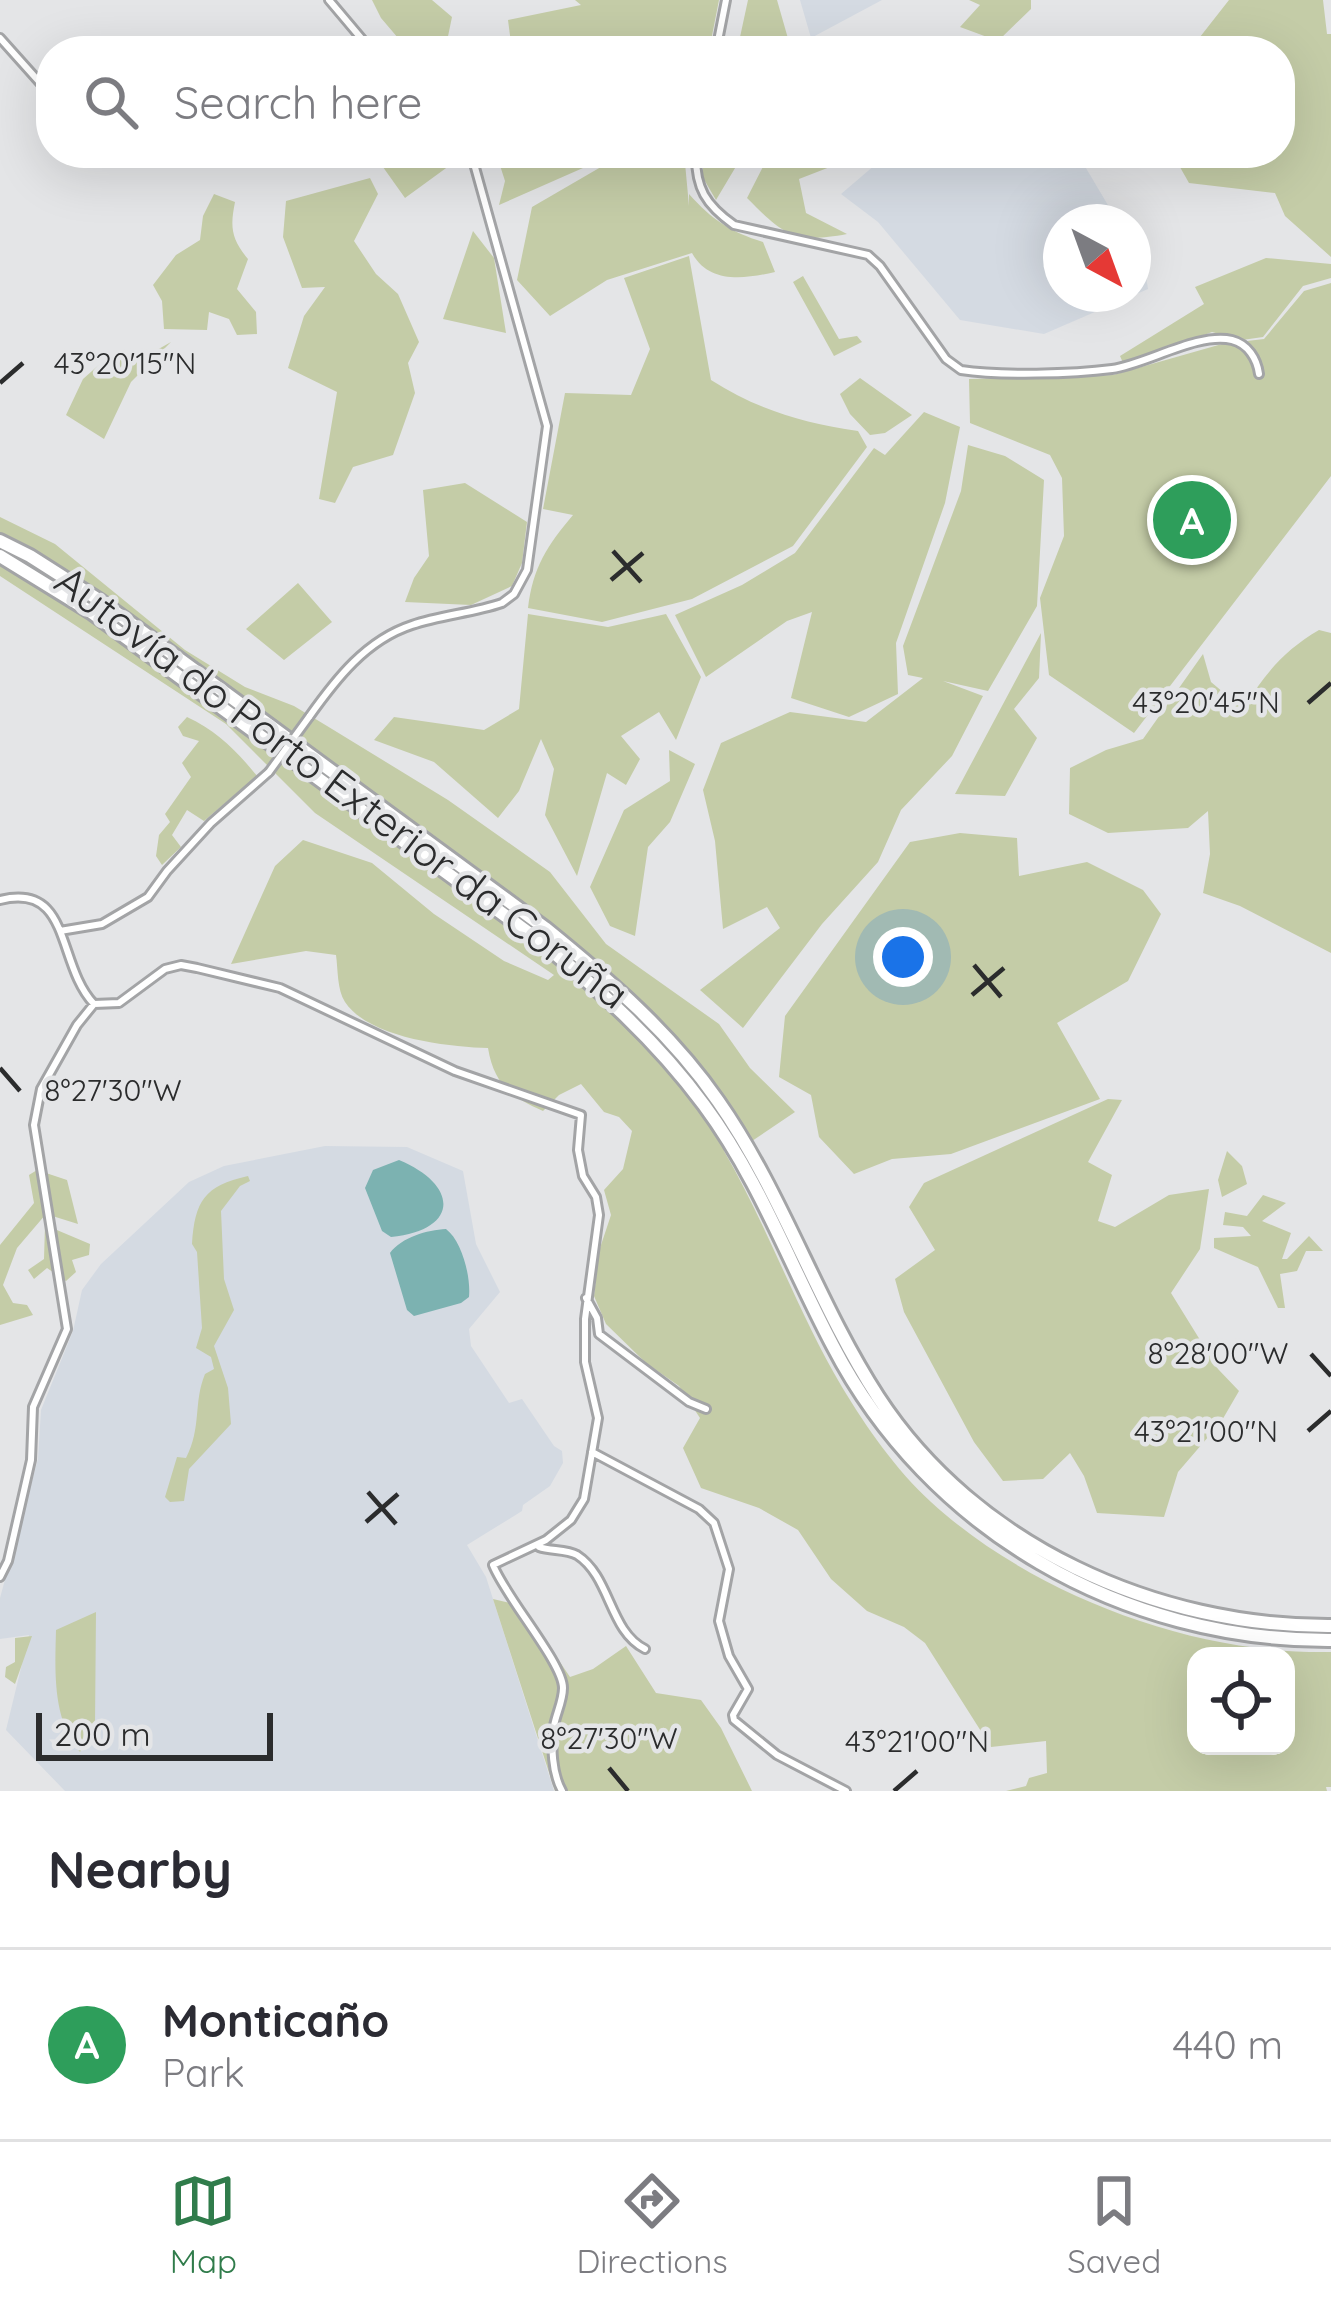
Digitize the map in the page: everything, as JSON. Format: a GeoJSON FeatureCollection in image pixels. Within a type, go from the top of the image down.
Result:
{"type":"FeatureCollection","features":[{"type":"Feature","properties":{"kind":"highway","name":"Autovía do Porto Exterior da Coruña"},"geometry":{"type":"LineString","coordinates":[[0,541],[99,600],[615,984],[716,1098],[754,1156],[844,1339],[879,1399],[952,1482],[1008,1530],[1064,1564],[1194,1612],[1296,1627],[1331,1626]]}},
{"type":"Feature","properties":{"kind":"highway","name":"Autovía do Porto Exterior da Coruña"},"geometry":{"type":"LineString","coordinates":[[0,556],[129,639],[537,939],[619,1007],[705,1106],[742,1163],[832,1346],[868,1406],[942,1492],[1000,1541],[1058,1576],[1126,1605],[1191,1625],[1295,1640],[1331,1640]]}},
{"type":"Feature","properties":{"kind":"street"},"geometry":{"type":"LineString","coordinates":[[329,0],[359,36]]}},
{"type":"Feature","properties":{"kind":"street"},"geometry":{"type":"LineString","coordinates":[[719,36],[727,0]]}},
{"type":"Feature","properties":{"kind":"street"},"geometry":{"type":"LineString","coordinates":[[0,38],[36,78]]}},
{"type":"Feature","properties":{"kind":"street"},"geometry":{"type":"LineString","coordinates":[[60,931],[102,924],[148,897],[211,824],[269,772],[339,675],[376,643],[408,626],[502,603],[514,594],[527,570],[547,426],[475,168]]}},
{"type":"Feature","properties":{"kind":"street"},"geometry":{"type":"LineString","coordinates":[[698,168],[702,196],[734,225],[868,255],[946,359],[961,370],[1115,369],[1212,340],[1234,340],[1249,350],[1259,374]]}},
{"type":"Feature","properties":{"kind":"street"},"geometry":{"type":"LineString","coordinates":[[0,900],[34,896],[46,904],[74,975],[94,1004]]}},
{"type":"Feature","properties":{"kind":"street"},"geometry":{"type":"LineString","coordinates":[[0,1577],[8,1561],[31,1460],[33,1407],[67,1329],[50,1246],[49,1205],[37,1160],[34,1125],[41,1089],[94,1004],[119,1003],[165,969],[197,968],[280,988],[455,1071],[580,1115],[578,1150],[599,1215],[586,1298],[585,1362],[598,1418],[584,1499],[572,1520],[536,1546],[493,1565],[512,1604],[556,1664],[563,1688],[554,1727],[555,1778],[562,1791]]}},
{"type":"Feature","properties":{"kind":"street"},"geometry":{"type":"LineString","coordinates":[[586,1298],[599,1334],[688,1402],[706,1409]]}},
{"type":"Feature","properties":{"kind":"street"},"geometry":{"type":"LineString","coordinates":[[590,1452],[699,1509],[714,1523],[728,1569],[719,1621],[729,1656],[748,1690],[734,1720],[777,1755],[846,1791]]}},
{"type":"Feature","properties":{"kind":"street"},"geometry":{"type":"LineString","coordinates":[[536,1546],[574,1553],[593,1572],[630,1641],[645,1648]]}},
{"type":"Feature","properties":{"kind":"shaded area"},"geometry":{"type":"Polygon","coordinates":[[[800,0],[882,0],[815,36],[810,36],[800,0]]]}},
{"type":"Feature","properties":{"kind":"shaded area"},"geometry":{"type":"Polygon","coordinates":[[[871,168],[1086,168],[1107,204],[1043,204],[1043,312],[1095,312],[1044,334],[960,320],[878,222],[841,194],[871,168]]]}},
{"type":"Feature","properties":{"kind":"shaded area"},"geometry":{"type":"Polygon","coordinates":[[[325,1146],[407,1147],[463,1171],[476,1244],[500,1292],[469,1329],[471,1346],[509,1403],[522,1399],[562,1451],[563,1463],[550,1486],[523,1505],[522,1511],[467,1545],[486,1577],[554,1791],[65,1791],[6,1730],[29,1635],[0,1639],[0,1598],[38,1459],[41,1410],[73,1331],[82,1290],[101,1264],[189,1182],[224,1166],[325,1146]]]}},
{"type":"Feature","properties":{"kind":"green space"},"geometry":{"type":"Polygon","coordinates":[[[372,0],[432,0],[452,17],[448,36],[396,36],[372,0]]]}},
{"type":"Feature","properties":{"kind":"green space"},"geometry":{"type":"Polygon","coordinates":[[[575,0],[719,0],[712,36],[510,36],[508,20],[581,5],[575,0]]]}},
{"type":"Feature","properties":{"kind":"green space"},"geometry":{"type":"Polygon","coordinates":[[[748,0],[777,0],[787,36],[740,36],[748,0]]]}},
{"type":"Feature","properties":{"kind":"green space"},"geometry":{"type":"Polygon","coordinates":[[[969,0],[1031,0],[1031,9],[1003,36],[984,36],[960,27],[980,5],[969,0]]]}},
{"type":"Feature","properties":{"kind":"green space"},"geometry":{"type":"Polygon","coordinates":[[[1229,0],[1323,0],[1327,34],[1331,34],[1331,257],[1285,216],[1275,193],[1189,183],[1180,168],[1295,168],[1295,36],[1201,36],[1229,0]]]}},
{"type":"Feature","properties":{"kind":"green space"},"geometry":{"type":"Polygon","coordinates":[[[384,168],[446,168],[405,198],[384,168]]]}},
{"type":"Feature","properties":{"kind":"green space"},"geometry":{"type":"Polygon","coordinates":[[[501,168],[583,168],[499,205],[505,181],[501,168]]]}},
{"type":"Feature","properties":{"kind":"green space"},"geometry":{"type":"Polygon","coordinates":[[[599,168],[685,168],[689,206],[689,194],[723,224],[763,242],[775,272],[728,277],[708,270],[692,253],[607,280],[550,316],[517,280],[532,207],[599,168]]]}},
{"type":"Feature","properties":{"kind":"green space"},"geometry":{"type":"Polygon","coordinates":[[[703,168],[735,168],[716,200],[702,176],[703,168]]]}},
{"type":"Feature","properties":{"kind":"green space"},"geometry":{"type":"Polygon","coordinates":[[[762,168],[827,168],[799,179],[806,213],[847,234],[814,238],[791,234],[747,198],[762,168]]]}},
{"type":"Feature","properties":{"kind":"green space"},"geometry":{"type":"Polygon","coordinates":[[[370,178],[378,194],[354,241],[376,274],[398,294],[419,342],[408,363],[415,393],[393,455],[353,467],[335,503],[319,499],[337,392],[288,368],[304,316],[325,287],[302,288],[283,237],[286,201],[370,178]]]}},
{"type":"Feature","properties":{"kind":"green space"},"geometry":{"type":"Polygon","coordinates":[[[214,194],[235,202],[233,232],[248,259],[237,289],[256,312],[257,334],[237,335],[229,319],[209,312],[207,330],[164,329],[162,301],[153,285],[176,255],[200,240],[203,216],[214,194]]]}},
{"type":"Feature","properties":{"kind":"green space"},"geometry":{"type":"Polygon","coordinates":[[[473,231],[494,258],[506,333],[443,319],[473,231]]]}},
{"type":"Feature","properties":{"kind":"green space"},"geometry":{"type":"Polygon","coordinates":[[[689,256],[711,380],[782,414],[858,431],[867,447],[793,546],[692,599],[602,622],[528,608],[543,558],[573,515],[543,509],[565,393],[631,395],[650,349],[624,278],[689,256]]]}},
{"type":"Feature","properties":{"kind":"green space"},"geometry":{"type":"Polygon","coordinates":[[[1266,258],[1331,264],[1331,278],[1303,286],[1263,337],[1242,340],[1212,332],[1124,365],[1120,356],[1204,304],[1195,287],[1266,258]]]}},
{"type":"Feature","properties":{"kind":"green space"},"geometry":{"type":"Polygon","coordinates":[[[803,276],[839,339],[857,336],[862,342],[834,356],[793,282],[803,276]]]}},
{"type":"Feature","properties":{"kind":"green space"},"geometry":{"type":"Polygon","coordinates":[[[1331,283],[1331,476],[1134,733],[1049,675],[1040,598],[1064,536],[1062,478],[1050,455],[970,423],[969,379],[1113,375],[1222,344],[1264,339],[1304,291],[1331,283]]]}},
{"type":"Feature","properties":{"kind":"green space"},"geometry":{"type":"Polygon","coordinates":[[[171,342],[131,382],[104,439],[66,415],[83,379],[109,356],[132,364],[171,342]]]}},
{"type":"Feature","properties":{"kind":"green space"},"geometry":{"type":"Polygon","coordinates":[[[860,378],[912,415],[885,433],[870,435],[850,414],[840,394],[860,378]]]}},
{"type":"Feature","properties":{"kind":"green space"},"geometry":{"type":"Polygon","coordinates":[[[924,412],[960,427],[945,503],[896,643],[898,694],[849,717],[791,698],[812,612],[787,621],[706,677],[675,615],[742,585],[795,553],[874,448],[885,455],[924,412]]]}},
{"type":"Feature","properties":{"kind":"green space"},"geometry":{"type":"Polygon","coordinates":[[[968,445],[1005,456],[1044,480],[1037,606],[988,691],[943,681],[983,696],[952,756],[901,810],[878,862],[822,924],[743,1028],[700,990],[780,928],[767,907],[723,929],[715,841],[703,790],[721,743],[790,712],[866,722],[923,678],[908,675],[903,646],[961,491],[968,445]]]}},
{"type":"Feature","properties":{"kind":"green space"},"geometry":{"type":"Polygon","coordinates":[[[465,483],[527,522],[522,563],[512,586],[471,605],[405,602],[429,556],[423,490],[465,483]]]}},
{"type":"Feature","properties":{"kind":"green space"},"geometry":{"type":"Polygon","coordinates":[[[0,517],[55,544],[185,650],[245,687],[294,706],[448,800],[550,872],[606,944],[719,1024],[750,1068],[795,1112],[752,1141],[724,1151],[826,1358],[894,1462],[918,1490],[972,1535],[1066,1591],[1171,1630],[1255,1647],[1187,1647],[1187,1755],[1295,1755],[1295,1651],[1331,1652],[1331,1787],[1327,1791],[1006,1791],[1047,1773],[1046,1741],[991,1747],[925,1643],[904,1627],[867,1611],[831,1579],[798,1530],[759,1508],[701,1488],[683,1448],[700,1418],[679,1386],[646,1363],[606,1324],[594,1296],[599,1251],[611,1215],[604,1190],[623,1169],[632,1131],[619,1117],[604,1112],[581,1084],[559,1095],[543,1111],[506,1088],[488,1048],[432,1042],[372,1024],[342,997],[336,955],[306,951],[231,964],[275,866],[303,840],[372,863],[434,914],[504,961],[548,980],[554,975],[315,813],[226,724],[0,576],[0,517]]]}},
{"type":"Feature","properties":{"kind":"green space"},"geometry":{"type":"Polygon","coordinates":[[[298,583],[332,622],[284,660],[246,629],[298,583]]]}},
{"type":"Feature","properties":{"kind":"green space"},"geometry":{"type":"Polygon","coordinates":[[[528,614],[608,627],[666,614],[701,677],[676,740],[659,712],[621,736],[640,759],[626,785],[607,773],[577,876],[545,815],[554,769],[541,739],[519,791],[498,818],[434,762],[374,740],[394,717],[484,730],[519,709],[528,614]]]}},
{"type":"Feature","properties":{"kind":"green space"},"geometry":{"type":"Polygon","coordinates":[[[1319,630],[1331,633],[1331,953],[1240,906],[1203,893],[1210,854],[1208,811],[1188,828],[1108,833],[1069,814],[1070,768],[1143,739],[1203,654],[1211,682],[1243,709],[1275,665],[1319,630]]]}},
{"type":"Feature","properties":{"kind":"green space"},"geometry":{"type":"Polygon","coordinates":[[[1041,633],[1039,678],[1014,709],[1037,738],[1005,796],[955,794],[1041,633]]]}},
{"type":"Feature","properties":{"kind":"green space"},"geometry":{"type":"Polygon","coordinates":[[[187,717],[225,742],[257,776],[204,821],[187,810],[172,835],[181,847],[162,865],[156,856],[159,835],[170,822],[165,814],[191,777],[182,763],[199,741],[183,736],[178,727],[187,717]]]}},
{"type":"Feature","properties":{"kind":"green space"},"geometry":{"type":"Polygon","coordinates":[[[669,750],[695,764],[670,822],[648,847],[635,936],[610,926],[590,887],[624,810],[670,781],[669,750]]]}},
{"type":"Feature","properties":{"kind":"green space"},"geometry":{"type":"Polygon","coordinates":[[[960,833],[1017,838],[1019,876],[1087,862],[1143,890],[1161,914],[1128,981],[1057,1023],[1100,1099],[951,1154],[892,1159],[854,1174],[819,1137],[811,1095],[779,1077],[785,1016],[910,842],[960,833]]]}},
{"type":"Feature","properties":{"kind":"green space"},"geometry":{"type":"Polygon","coordinates":[[[1108,1099],[1122,1100],[1088,1162],[1112,1175],[1098,1221],[1115,1227],[1169,1195],[1209,1189],[1200,1249],[1171,1293],[1218,1369],[1239,1391],[1221,1422],[1178,1472],[1164,1517],[1097,1513],[1070,1453],[1043,1479],[1003,1481],[974,1442],[904,1312],[895,1279],[935,1250],[909,1207],[924,1183],[1108,1099]]]}},
{"type":"Feature","properties":{"kind":"green space"},"geometry":{"type":"Polygon","coordinates":[[[1227,1151],[1242,1166],[1247,1184],[1222,1197],[1218,1180],[1227,1151]]]}},
{"type":"Feature","properties":{"kind":"green space"},"geometry":{"type":"Polygon","coordinates":[[[37,1170],[67,1180],[78,1224],[46,1214],[17,1248],[3,1285],[13,1303],[27,1305],[33,1315],[0,1325],[0,1245],[34,1203],[29,1175],[37,1170]]]}},
{"type":"Feature","properties":{"kind":"green space"},"geometry":{"type":"Polygon","coordinates":[[[248,1176],[250,1181],[240,1186],[221,1211],[224,1279],[234,1310],[214,1346],[228,1388],[231,1424],[189,1469],[184,1501],[170,1502],[165,1497],[177,1457],[186,1458],[191,1447],[201,1385],[205,1374],[214,1369],[211,1357],[196,1348],[202,1328],[197,1252],[192,1244],[196,1217],[212,1191],[248,1176]]]}},
{"type":"Feature","properties":{"kind":"green space"},"geometry":{"type":"Polygon","coordinates":[[[1263,1195],[1286,1203],[1262,1221],[1291,1233],[1282,1259],[1309,1236],[1323,1251],[1306,1251],[1297,1271],[1280,1274],[1285,1308],[1278,1308],[1258,1267],[1214,1248],[1214,1238],[1251,1236],[1243,1227],[1223,1225],[1225,1212],[1247,1216],[1263,1195]]]}},
{"type":"Feature","properties":{"kind":"green space"},"geometry":{"type":"Polygon","coordinates":[[[45,1225],[90,1244],[89,1255],[72,1260],[76,1272],[66,1281],[47,1268],[34,1279],[28,1270],[44,1259],[45,1225]]]}},
{"type":"Feature","properties":{"kind":"green space"},"geometry":{"type":"Polygon","coordinates":[[[493,1599],[522,1606],[570,1677],[593,1669],[626,1646],[656,1693],[701,1700],[721,1728],[752,1791],[555,1791],[493,1599]]]}},
{"type":"Feature","properties":{"kind":"green space"},"geometry":{"type":"Polygon","coordinates":[[[96,1612],[95,1724],[80,1752],[60,1710],[56,1630],[96,1612]]]}},
{"type":"Feature","properties":{"kind":"green space"},"geometry":{"type":"Polygon","coordinates":[[[32,1636],[15,1684],[5,1677],[6,1667],[15,1662],[15,1638],[32,1636]]]}},
{"type":"Feature","properties":{"kind":"water"},"geometry":{"type":"Polygon","coordinates":[[[399,1160],[433,1182],[443,1205],[430,1226],[391,1237],[382,1231],[365,1188],[373,1170],[399,1160]]]}},
{"type":"Feature","properties":{"kind":"water"},"geometry":{"type":"Polygon","coordinates":[[[446,1229],[464,1260],[469,1297],[414,1316],[407,1310],[390,1253],[415,1235],[446,1229]]]}},
{"type":"Feature","properties":{"kind":"place","name":"Monticaño"},"geometry":{"type":"Point","coordinates":[1192,520]}}]}
